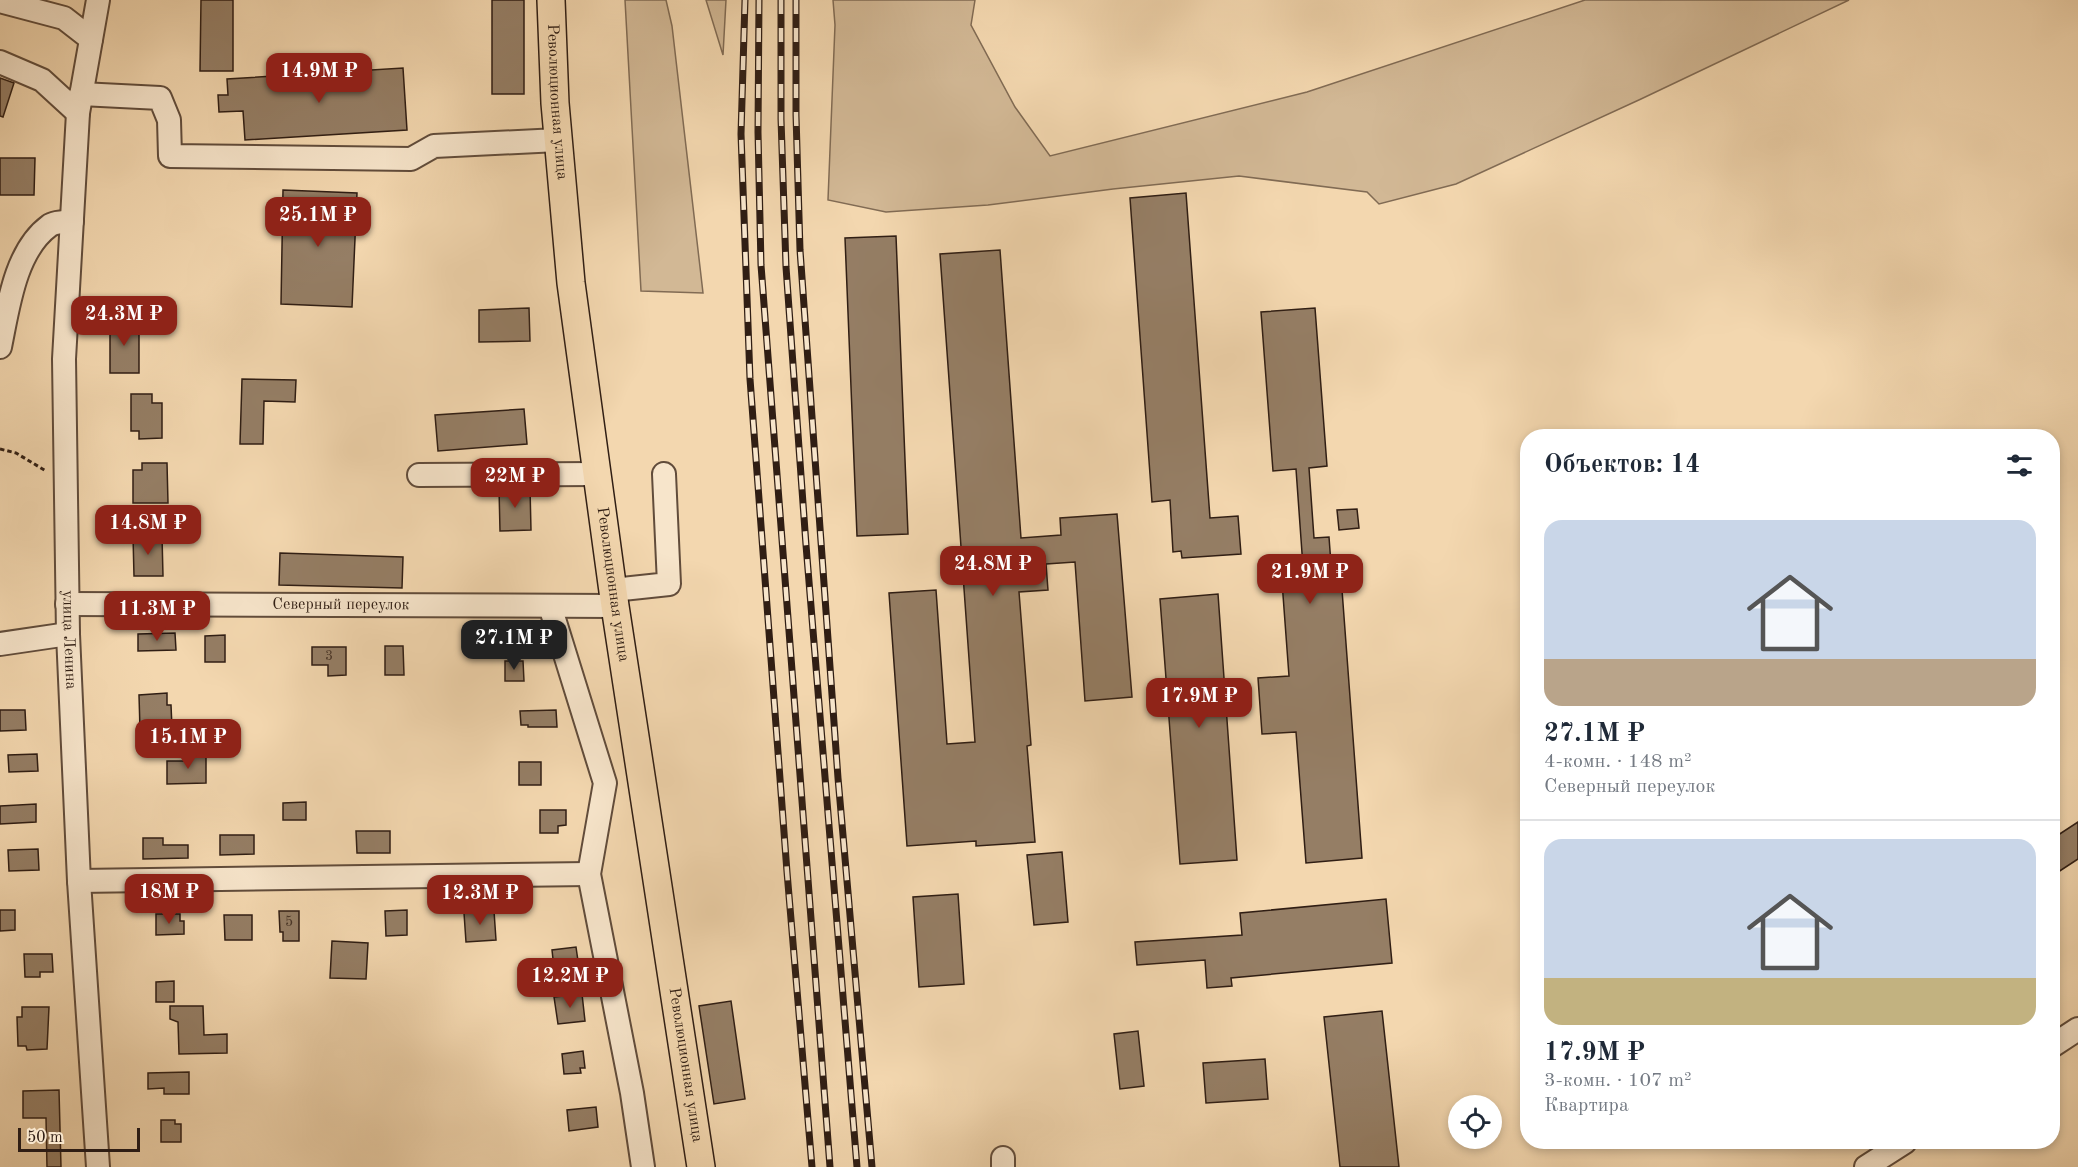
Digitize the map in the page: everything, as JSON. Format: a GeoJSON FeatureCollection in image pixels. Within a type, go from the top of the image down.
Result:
{"type":"FeatureCollection","features":[{"type":"Feature","properties":{"kind":"main road","name":"Революционная улица"},"geometry":{"type":"LineString","coordinates":[[551,0],[558,140],[571,283],[614,598],[701,1167]]}},
{"type":"Feature","properties":{"kind":"street"},"geometry":{"type":"LineString","coordinates":[[0,0],[66,9],[91,39]]}},
{"type":"Feature","properties":{"kind":"street","name":"улица Ленина"},"geometry":{"type":"LineString","coordinates":[[98,0],[79,104],[64,359],[68,634],[79,881],[98,1167]]}},
{"type":"Feature","properties":{"kind":"street"},"geometry":{"type":"LineString","coordinates":[[0,62],[42,80],[79,104],[160,98],[169,120],[170,156],[411,159],[434,146],[558,140]]}},
{"type":"Feature","properties":{"kind":"street"},"geometry":{"type":"LineString","coordinates":[[0,347],[14,282],[32,243],[50,224],[72,221]]}},
{"type":"Feature","properties":{"kind":"street"},"geometry":{"type":"LineString","coordinates":[[419,475],[597,474]]}},
{"type":"Feature","properties":{"kind":"street","name":"Северный переулок"},"geometry":{"type":"LineString","coordinates":[[67,604],[550,606],[614,598],[669,584],[664,474]]}},
{"type":"Feature","properties":{"kind":"street"},"geometry":{"type":"LineString","coordinates":[[550,606],[605,783],[589,874],[632,1093],[643,1167]]}},
{"type":"Feature","properties":{"kind":"street"},"geometry":{"type":"LineString","coordinates":[[0,644],[68,634]]}},
{"type":"Feature","properties":{"kind":"street"},"geometry":{"type":"LineString","coordinates":[[605,783],[641,778]]}},
{"type":"Feature","properties":{"kind":"street"},"geometry":{"type":"LineString","coordinates":[[79,881],[589,874]]}},
{"type":"Feature","properties":{"kind":"street"},"geometry":{"type":"LineString","coordinates":[[2060,1041],[2078,1029]]}},
{"type":"Feature","properties":{"kind":"street"},"geometry":{"type":"LineString","coordinates":[[1866,1167],[1894,1149]]}},
{"type":"Feature","properties":{"kind":"path"},"geometry":{"type":"LineString","coordinates":[[0,449],[16,453],[43,467],[66,490]]}},
{"type":"Feature","properties":{"kind":"shaded area"},"geometry":{"type":"Polygon","coordinates":[[[625,0],[666,0],[672,26],[703,293],[641,291],[625,0]]]}},
{"type":"Feature","properties":{"kind":"shaded area"},"geometry":{"type":"Polygon","coordinates":[[[706,0],[726,0],[723,55],[706,0]]]}},
{"type":"Feature","properties":{"kind":"shaded area"},"geometry":{"type":"Polygon","coordinates":[[[833,0],[975,0],[971,25],[1015,107],[1050,156],[1307,92],[1585,0],[1849,0],[1456,184],[1379,204],[1367,192],[1239,176],[988,205],[886,212],[828,200],[835,25],[833,0]]]}},
{"type":"Feature","properties":{"kind":"building"},"geometry":{"type":"Polygon","coordinates":[[[201,0],[233,0],[233,71],[200,71],[201,0]]]}},
{"type":"Feature","properties":{"kind":"building"},"geometry":{"type":"Polygon","coordinates":[[[492,0],[524,0],[524,94],[492,94],[492,0]]]}},
{"type":"Feature","properties":{"kind":"building"},"geometry":{"type":"Polygon","coordinates":[[[403,68],[407,130],[245,140],[243,111],[219,112],[218,95],[228,95],[227,79],[403,68]]]}},
{"type":"Feature","properties":{"kind":"building"},"geometry":{"type":"Polygon","coordinates":[[[0,78],[14,83],[3,117],[0,116],[0,78]]]}},
{"type":"Feature","properties":{"kind":"building"},"geometry":{"type":"Polygon","coordinates":[[[0,158],[35,158],[34,195],[0,195],[0,158]]]}},
{"type":"Feature","properties":{"kind":"building"},"geometry":{"type":"Polygon","coordinates":[[[283,190],[357,193],[352,307],[281,304],[283,190]]]}},
{"type":"Feature","properties":{"kind":"building"},"geometry":{"type":"Polygon","coordinates":[[[1186,193],[1210,518],[1238,516],[1241,554],[1182,558],[1181,551],[1173,552],[1170,500],[1152,502],[1130,198],[1186,193]]]}},
{"type":"Feature","properties":{"kind":"building"},"geometry":{"type":"Polygon","coordinates":[[[896,236],[908,534],[857,536],[845,238],[896,236]]]}},
{"type":"Feature","properties":{"kind":"building"},"geometry":{"type":"Polygon","coordinates":[[[1000,250],[1021,538],[1061,535],[1060,518],[1117,514],[1132,697],[1085,701],[1075,562],[1046,564],[1048,590],[1019,592],[1031,745],[1027,746],[1035,842],[976,846],[976,841],[907,846],[889,593],[936,590],[947,744],[975,742],[940,254],[1000,250]]]}},
{"type":"Feature","properties":{"kind":"building"},"geometry":{"type":"Polygon","coordinates":[[[529,308],[530,341],[479,342],[479,310],[529,308]]]}},
{"type":"Feature","properties":{"kind":"building"},"geometry":{"type":"Polygon","coordinates":[[[1315,308],[1327,466],[1309,468],[1314,538],[1329,537],[1331,564],[1340,563],[1362,858],[1306,863],[1296,732],[1262,734],[1258,678],[1289,676],[1281,568],[1303,567],[1296,469],[1273,471],[1261,312],[1315,308]]]}},
{"type":"Feature","properties":{"kind":"building"},"geometry":{"type":"Polygon","coordinates":[[[110,321],[139,321],[139,373],[110,373],[110,321]]]}},
{"type":"Feature","properties":{"kind":"building"},"geometry":{"type":"Polygon","coordinates":[[[242,379],[296,380],[295,402],[264,401],[263,444],[240,444],[242,379]]]}},
{"type":"Feature","properties":{"kind":"building"},"geometry":{"type":"Polygon","coordinates":[[[131,394],[152,394],[152,403],[162,403],[162,438],[139,439],[139,431],[131,431],[131,394]]]}},
{"type":"Feature","properties":{"kind":"building"},"geometry":{"type":"Polygon","coordinates":[[[524,409],[527,444],[438,451],[435,415],[524,409]]]}},
{"type":"Feature","properties":{"kind":"building"},"geometry":{"type":"Polygon","coordinates":[[[142,463],[167,463],[168,503],[133,503],[133,470],[142,470],[142,463]]]}},
{"type":"Feature","properties":{"kind":"building"},"geometry":{"type":"Polygon","coordinates":[[[499,488],[530,488],[531,530],[500,531],[499,488]]]}},
{"type":"Feature","properties":{"kind":"building"},"geometry":{"type":"Polygon","coordinates":[[[1357,509],[1359,528],[1339,530],[1337,510],[1357,509]]]}},
{"type":"Feature","properties":{"kind":"building"},"geometry":{"type":"Polygon","coordinates":[[[133,536],[162,536],[163,576],[134,576],[133,536]]]}},
{"type":"Feature","properties":{"kind":"building"},"geometry":{"type":"Polygon","coordinates":[[[280,553],[403,557],[402,588],[279,585],[280,553]]]}},
{"type":"Feature","properties":{"kind":"building"},"geometry":{"type":"Polygon","coordinates":[[[1218,594],[1237,860],[1180,864],[1160,599],[1218,594]]]}},
{"type":"Feature","properties":{"kind":"building"},"geometry":{"type":"Polygon","coordinates":[[[175,633],[176,650],[138,651],[138,634],[175,633]]]}},
{"type":"Feature","properties":{"kind":"building"},"geometry":{"type":"Polygon","coordinates":[[[225,635],[225,662],[205,662],[205,636],[225,635]]]}},
{"type":"Feature","properties":{"kind":"building"},"geometry":{"type":"Polygon","coordinates":[[[385,646],[403,646],[404,675],[385,675],[385,646]]]}},
{"type":"Feature","properties":{"kind":"building"},"geometry":{"type":"Polygon","coordinates":[[[312,647],[346,647],[346,675],[328,676],[328,665],[312,665],[312,647]]]}},
{"type":"Feature","properties":{"kind":"building"},"geometry":{"type":"Polygon","coordinates":[[[505,661],[523,661],[524,681],[505,681],[505,661]]]}},
{"type":"Feature","properties":{"kind":"building"},"geometry":{"type":"Polygon","coordinates":[[[167,693],[167,705],[171,705],[172,728],[140,729],[139,695],[167,693]]]}},
{"type":"Feature","properties":{"kind":"building"},"geometry":{"type":"Polygon","coordinates":[[[0,710],[25,710],[26,730],[0,731],[0,710]]]}},
{"type":"Feature","properties":{"kind":"building"},"geometry":{"type":"Polygon","coordinates":[[[556,710],[557,727],[521,725],[520,711],[556,710]]]}},
{"type":"Feature","properties":{"kind":"building"},"geometry":{"type":"Polygon","coordinates":[[[37,754],[38,771],[9,772],[8,755],[37,754]]]}},
{"type":"Feature","properties":{"kind":"building"},"geometry":{"type":"Polygon","coordinates":[[[206,754],[206,783],[167,784],[167,761],[184,761],[184,755],[206,754]]]}},
{"type":"Feature","properties":{"kind":"building"},"geometry":{"type":"Polygon","coordinates":[[[519,762],[541,762],[541,785],[519,785],[519,762]]]}},
{"type":"Feature","properties":{"kind":"building"},"geometry":{"type":"Polygon","coordinates":[[[306,802],[306,820],[283,820],[283,803],[306,802]]]}},
{"type":"Feature","properties":{"kind":"building"},"geometry":{"type":"Polygon","coordinates":[[[36,804],[36,822],[0,824],[0,806],[36,804]]]}},
{"type":"Feature","properties":{"kind":"building"},"geometry":{"type":"Polygon","coordinates":[[[540,810],[566,810],[566,825],[558,826],[558,833],[540,833],[540,810]]]}},
{"type":"Feature","properties":{"kind":"building"},"geometry":{"type":"Polygon","coordinates":[[[2078,822],[2078,859],[2060,871],[2060,834],[2078,822]]]}},
{"type":"Feature","properties":{"kind":"building"},"geometry":{"type":"Polygon","coordinates":[[[356,831],[390,831],[390,853],[357,853],[356,831]]]}},
{"type":"Feature","properties":{"kind":"building"},"geometry":{"type":"Polygon","coordinates":[[[220,835],[254,835],[254,854],[220,855],[220,835]]]}},
{"type":"Feature","properties":{"kind":"building"},"geometry":{"type":"Polygon","coordinates":[[[143,838],[163,838],[163,845],[188,845],[188,858],[143,859],[143,838]]]}},
{"type":"Feature","properties":{"kind":"building"},"geometry":{"type":"Polygon","coordinates":[[[38,849],[39,870],[9,871],[8,850],[38,849]]]}},
{"type":"Feature","properties":{"kind":"building"},"geometry":{"type":"Polygon","coordinates":[[[1062,852],[1068,922],[1034,925],[1027,855],[1062,852]]]}},
{"type":"Feature","properties":{"kind":"building"},"geometry":{"type":"Polygon","coordinates":[[[958,894],[964,984],[919,987],[913,897],[958,894]]]}},
{"type":"Feature","properties":{"kind":"building"},"geometry":{"type":"Polygon","coordinates":[[[1386,899],[1392,963],[1231,978],[1232,986],[1207,988],[1205,960],[1137,965],[1135,942],[1242,935],[1240,913],[1386,899]]]}},
{"type":"Feature","properties":{"kind":"building"},"geometry":{"type":"Polygon","coordinates":[[[0,910],[15,910],[15,930],[0,931],[0,910]]]}},
{"type":"Feature","properties":{"kind":"building"},"geometry":{"type":"Polygon","coordinates":[[[407,910],[407,935],[386,936],[385,911],[407,910]]]}},
{"type":"Feature","properties":{"kind":"building"},"geometry":{"type":"Polygon","coordinates":[[[279,911],[299,911],[299,941],[283,941],[279,911]]]}},
{"type":"Feature","properties":{"kind":"building"},"geometry":{"type":"Polygon","coordinates":[[[494,911],[496,940],[466,942],[464,913],[494,911]]]}},
{"type":"Feature","properties":{"kind":"building"},"geometry":{"type":"Polygon","coordinates":[[[156,914],[180,914],[180,921],[184,921],[184,934],[156,935],[156,914]]]}},
{"type":"Feature","properties":{"kind":"building"},"geometry":{"type":"Polygon","coordinates":[[[224,915],[252,915],[252,940],[225,940],[224,915]]]}},
{"type":"Feature","properties":{"kind":"building"},"geometry":{"type":"Polygon","coordinates":[[[332,941],[368,943],[366,979],[330,978],[332,941]]]}},
{"type":"Feature","properties":{"kind":"building"},"geometry":{"type":"Polygon","coordinates":[[[576,947],[578,961],[567,962],[568,967],[554,968],[552,950],[576,947]]]}},
{"type":"Feature","properties":{"kind":"building"},"geometry":{"type":"Polygon","coordinates":[[[24,954],[52,954],[53,972],[40,972],[40,977],[25,977],[24,954]]]}},
{"type":"Feature","properties":{"kind":"building"},"geometry":{"type":"Polygon","coordinates":[[[174,981],[174,1002],[156,1002],[156,982],[174,981]]]}},
{"type":"Feature","properties":{"kind":"building"},"geometry":{"type":"Polygon","coordinates":[[[582,994],[585,1021],[558,1024],[554,997],[582,994]]]}},
{"type":"Feature","properties":{"kind":"building"},"geometry":{"type":"Polygon","coordinates":[[[731,1001],[745,1099],[714,1104],[699,1006],[731,1001]]]}},
{"type":"Feature","properties":{"kind":"building"},"geometry":{"type":"Polygon","coordinates":[[[170,1006],[203,1006],[204,1035],[227,1034],[227,1053],[179,1054],[178,1022],[170,1019],[170,1006]]]}},
{"type":"Feature","properties":{"kind":"building"},"geometry":{"type":"Polygon","coordinates":[[[22,1007],[49,1007],[47,1049],[27,1050],[26,1046],[18,1046],[17,1017],[22,1017],[22,1007]]]}},
{"type":"Feature","properties":{"kind":"building"},"geometry":{"type":"Polygon","coordinates":[[[1382,1011],[1399,1167],[1340,1167],[1324,1017],[1382,1011]]]}},
{"type":"Feature","properties":{"kind":"building"},"geometry":{"type":"Polygon","coordinates":[[[1138,1031],[1144,1086],[1120,1089],[1114,1034],[1138,1031]]]}},
{"type":"Feature","properties":{"kind":"building"},"geometry":{"type":"Polygon","coordinates":[[[583,1051],[585,1068],[580,1068],[581,1073],[564,1074],[562,1054],[583,1051]]]}},
{"type":"Feature","properties":{"kind":"building"},"geometry":{"type":"Polygon","coordinates":[[[1265,1059],[1268,1099],[1206,1103],[1203,1063],[1265,1059]]]}},
{"type":"Feature","properties":{"kind":"building"},"geometry":{"type":"Polygon","coordinates":[[[189,1072],[189,1094],[164,1094],[164,1088],[148,1089],[148,1073],[189,1072]]]}},
{"type":"Feature","properties":{"kind":"building"},"geometry":{"type":"Polygon","coordinates":[[[59,1090],[61,1167],[47,1167],[46,1118],[23,1118],[23,1091],[59,1090]]]}},
{"type":"Feature","properties":{"kind":"building"},"geometry":{"type":"Polygon","coordinates":[[[596,1107],[598,1127],[569,1131],[567,1110],[596,1107]]]}},
{"type":"Feature","properties":{"kind":"building"},"geometry":{"type":"Polygon","coordinates":[[[161,1120],[175,1120],[175,1124],[181,1124],[181,1142],[161,1142],[161,1120]]]}},
{"type":"Feature","properties":{"kind":"railway"},"geometry":{"type":"LineString","coordinates":[[745,0],[741,134],[750,379],[812,1167]]}},
{"type":"Feature","properties":{"kind":"railway"},"geometry":{"type":"LineString","coordinates":[[759,0],[758,132],[761,265],[830,1167]]}},
{"type":"Feature","properties":{"kind":"railway"},"geometry":{"type":"LineString","coordinates":[[781,0],[781,119],[786,267],[806,545],[857,1167]]}},
{"type":"Feature","properties":{"kind":"railway"},"geometry":{"type":"LineString","coordinates":[[796,0],[796,115],[800,250],[838,778],[872,1167]]}}]}
